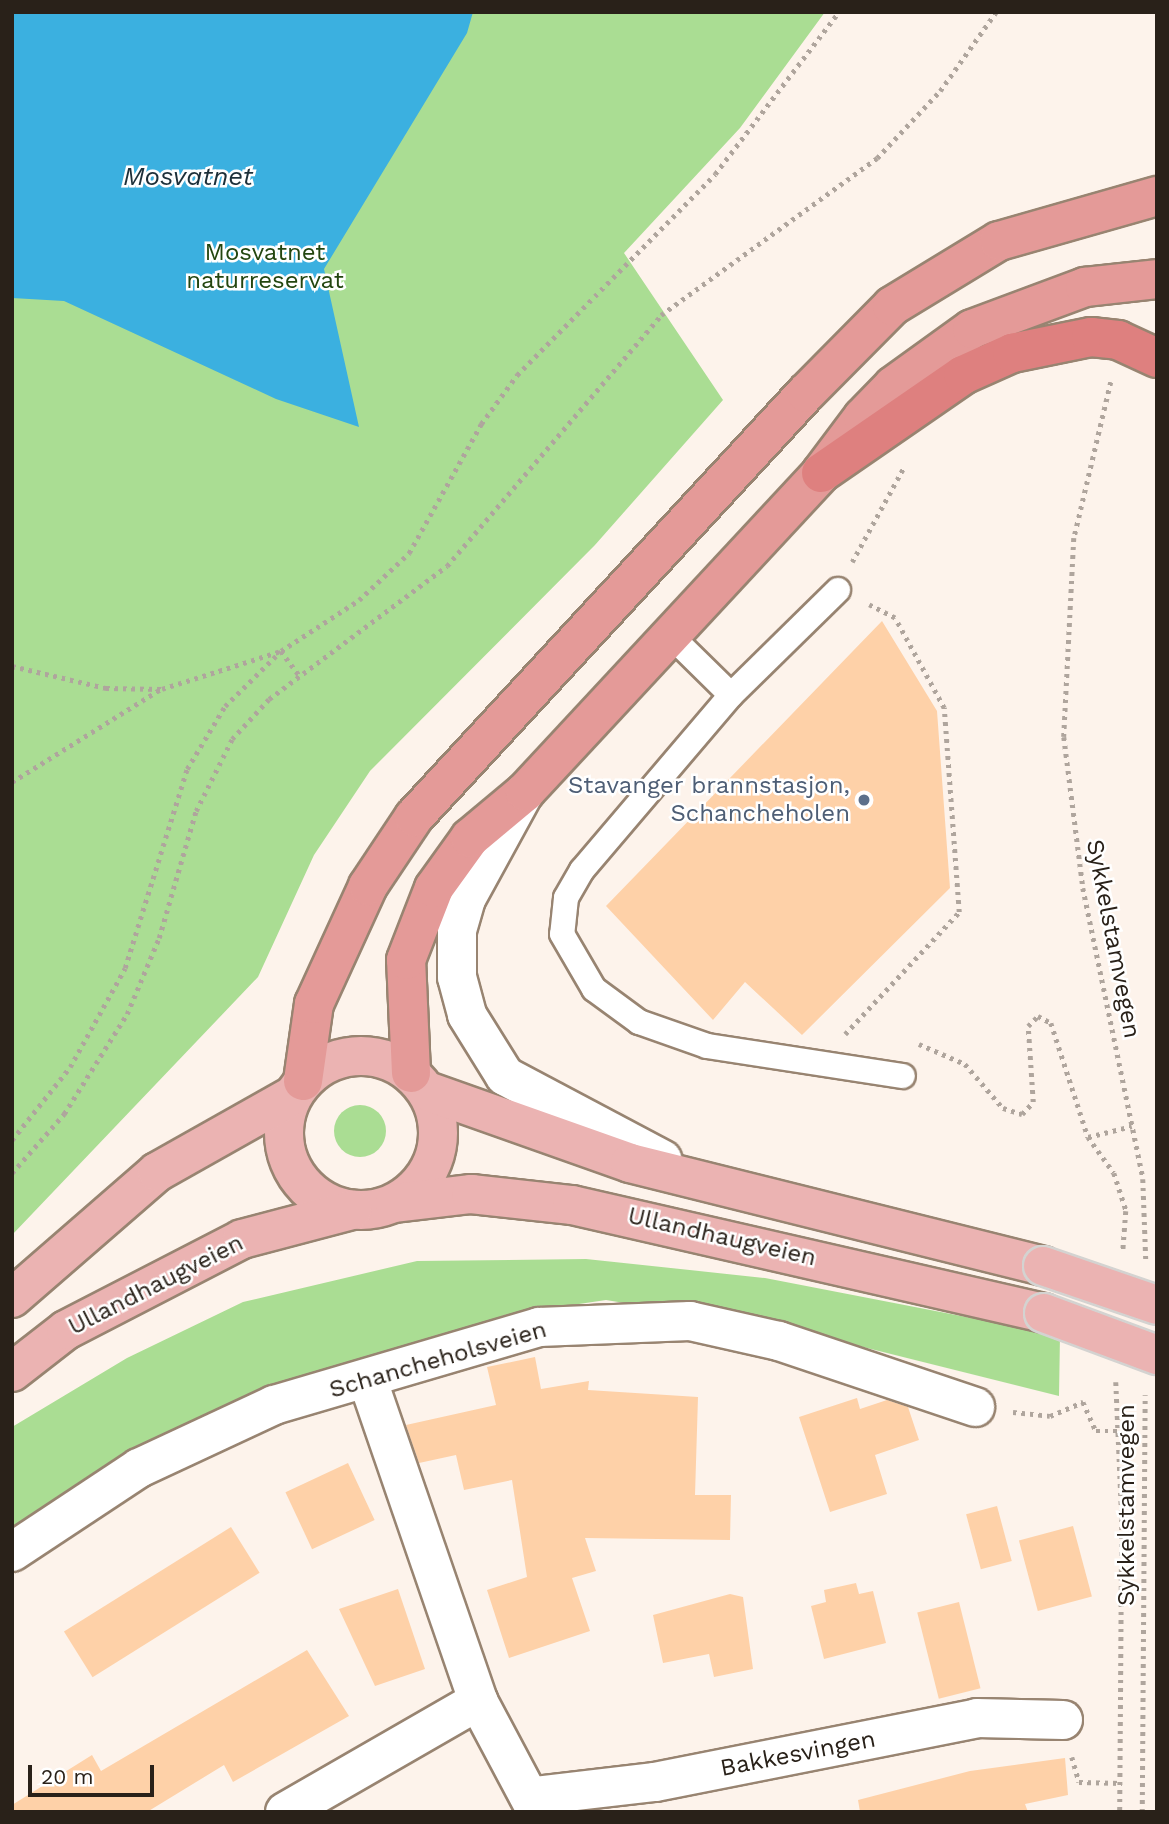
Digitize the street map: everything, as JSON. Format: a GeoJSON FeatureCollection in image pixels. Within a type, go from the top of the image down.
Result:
{"type":"FeatureCollection","features":[{"type":"Feature","properties":{"kind":"highway"},"geometry":{"type":"LineString","coordinates":[[298,1089],[314,1004],[368,886],[414,817],[816,383],[892,306],[999,241],[1157,196]]}},
{"type":"Feature","properties":{"kind":"highway"},"geometry":{"type":"LineString","coordinates":[[419,1082],[404,993],[416,927],[470,838],[525,792],[671,636],[821,473],[893,386],[972,329],[1085,287],[1157,279]]}},
{"type":"Feature","properties":{"kind":"highway"},"geometry":{"type":"LineString","coordinates":[[821,473],[963,375],[1012,353],[1091,337],[1118,340],[1157,358]]}},
{"type":"Feature","properties":{"kind":"main road"},"geometry":{"type":"LineString","coordinates":[[12,1298],[157,1172],[298,1089],[321,1066],[367,1055],[419,1082],[438,1141],[431,1166],[396,1203],[352,1210],[307,1189],[292,1169],[284,1145],[298,1089]]}},
{"type":"Feature","properties":{"kind":"main road","name":"Ullandhaugveien"},"geometry":{"type":"LineString","coordinates":[[419,1082],[512,1125],[730,1191],[1151,1289]]}},
{"type":"Feature","properties":{"kind":"main road","name":"Ullandhaugveien"},"geometry":{"type":"LineString","coordinates":[[396,1203],[471,1194],[572,1205],[1044,1313],[1151,1368]]}},
{"type":"Feature","properties":{"kind":"main road","name":"Ullandhaugveien"},"geometry":{"type":"LineString","coordinates":[[12,1372],[66,1330],[242,1239],[352,1210]]}},
{"type":"Feature","properties":{"kind":"street"},"geometry":{"type":"LineString","coordinates":[[525,792],[466,899],[457,930],[457,977],[482,1047],[505,1076],[542,1100],[730,1191]]}},
{"type":"Feature","properties":{"kind":"street","name":"Schancheholsveien"},"geometry":{"type":"LineString","coordinates":[[12,1552],[139,1468],[274,1405],[368,1381],[539,1327],[690,1321],[779,1341],[975,1407]]}},
{"type":"Feature","properties":{"kind":"street","name":"Bakkesvingen"},"geometry":{"type":"LineString","coordinates":[[368,1381],[478,1701],[536,1804],[977,1718],[1063,1720]]}},
{"type":"Feature","properties":{"kind":"street"},"geometry":{"type":"LineString","coordinates":[[285,1812],[478,1701]]}},
{"type":"Feature","properties":{"kind":"lane"},"geometry":{"type":"LineString","coordinates":[[838,590],[731,695],[582,870],[566,898],[562,934],[594,989],[639,1022],[708,1046],[810,1064],[903,1076]]}},
{"type":"Feature","properties":{"kind":"lane"},"geometry":{"type":"LineString","coordinates":[[671,636],[731,695]]}},
{"type":"Feature","properties":{"kind":"path"},"geometry":{"type":"LineString","coordinates":[[12,1140],[70,1067],[125,968],[203,738],[243,684],[281,651],[359,600],[409,553],[481,424],[517,375],[715,174],[839,12]]}},
{"type":"Feature","properties":{"kind":"path"},"geometry":{"type":"LineString","coordinates":[[12,1173],[64,1114],[127,1014],[159,938],[196,811],[223,753],[269,699],[447,566],[662,315],[877,158],[940,91],[996,12]]}},
{"type":"Feature","properties":{"kind":"path","name":"Sykkelstamvegen"},"geometry":{"type":"LineString","coordinates":[[1114,371],[1074,538],[1064,737],[1077,855],[1144,1192],[1151,1289]]}},
{"type":"Feature","properties":{"kind":"path"},"geometry":{"type":"LineString","coordinates":[[810,1064],[842,1037],[958,912],[944,708],[895,618],[838,590],[885,492],[907,464]]}},
{"type":"Feature","properties":{"kind":"path"},"geometry":{"type":"LineString","coordinates":[[281,651],[299,676]]}},
{"type":"Feature","properties":{"kind":"path"},"geometry":{"type":"LineString","coordinates":[[12,782],[162,689],[281,651]]}},
{"type":"Feature","properties":{"kind":"path"},"geometry":{"type":"LineString","coordinates":[[12,666],[106,688],[162,689]]}},
{"type":"Feature","properties":{"kind":"path"},"geometry":{"type":"LineString","coordinates":[[908,1043],[934,1046],[965,1064],[1003,1108],[1022,1114],[1033,1102],[1028,1026],[1038,1016],[1051,1023],[1088,1137],[1114,1173],[1126,1211],[1122,1264]]}},
{"type":"Feature","properties":{"kind":"path"},"geometry":{"type":"LineString","coordinates":[[842,1037],[855,1038]]}},
{"type":"Feature","properties":{"kind":"path"},"geometry":{"type":"LineString","coordinates":[[1088,1137],[1132,1126]]}},
{"type":"Feature","properties":{"kind":"path"},"geometry":{"type":"LineString","coordinates":[[1115,1368],[1122,1783],[1120,1812]]}},
{"type":"Feature","properties":{"kind":"path","name":"Sykkelstamvegen"},"geometry":{"type":"LineString","coordinates":[[1142,1812],[1151,1368]]}},
{"type":"Feature","properties":{"kind":"path"},"geometry":{"type":"LineString","coordinates":[[975,1407],[1050,1416],[1083,1402],[1096,1431],[1116,1431]]}},
{"type":"Feature","properties":{"kind":"path"},"geometry":{"type":"LineString","coordinates":[[1063,1720],[1079,1782],[1122,1783]]}},
{"type":"Feature","properties":{"kind":"green space","name":"Mosvatnet naturreservat"},"geometry":{"type":"Polygon","coordinates":[[[12,12],[825,12],[740,128],[624,253],[723,400],[595,545],[370,771],[314,855],[258,977],[12,1235],[12,12]]]}},
{"type":"Feature","properties":{"kind":"green space"},"geometry":{"type":"Polygon","coordinates":[[[360,1105],[370,1107],[378,1113],[384,1121],[384,1141],[378,1149],[370,1155],[360,1157],[350,1155],[342,1149],[336,1141],[334,1131],[336,1121],[342,1113],[350,1107],[360,1105]]]}},
{"type":"Feature","properties":{"kind":"green space"},"geometry":{"type":"Polygon","coordinates":[[[586,1259],[765,1278],[1060,1335],[1059,1396],[803,1332],[606,1300],[505,1315],[243,1400],[70,1489],[12,1533],[12,1427],[127,1358],[243,1302],[417,1261],[586,1259]]]}},
{"type":"Feature","properties":{"kind":"water","name":"Mosvatnet"},"geometry":{"type":"Polygon","coordinates":[[[12,12],[473,12],[467,33],[324,269],[359,427],[276,399],[64,301],[12,298],[12,12]]]}},
{"type":"Feature","properties":{"kind":"building","name":"Stavanger brannstasjon, Schancheholen"},"geometry":{"type":"Polygon","coordinates":[[[882,621],[937,711],[950,888],[802,1035],[745,982],[713,1020],[606,906],[882,621]]]}},
{"type":"Feature","properties":{"kind":"building"},"geometry":{"type":"Polygon","coordinates":[[[535,1357],[541,1389],[589,1381],[588,1390],[698,1397],[695,1495],[731,1495],[730,1540],[585,1538],[596,1571],[572,1578],[590,1631],[509,1658],[487,1590],[527,1577],[512,1480],[464,1490],[456,1455],[419,1463],[406,1425],[496,1405],[487,1367],[535,1357]]]}},
{"type":"Feature","properties":{"kind":"building"},"geometry":{"type":"Polygon","coordinates":[[[857,1398],[860,1409],[887,1400],[908,1407],[919,1440],[875,1455],[887,1494],[830,1512],[799,1417],[857,1398]]]}},
{"type":"Feature","properties":{"kind":"building"},"geometry":{"type":"Polygon","coordinates":[[[348,1463],[375,1520],[312,1549],[285,1492],[348,1463]]]}},
{"type":"Feature","properties":{"kind":"building"},"geometry":{"type":"Polygon","coordinates":[[[997,1506],[1012,1561],[981,1569],[966,1514],[997,1506]]]}},
{"type":"Feature","properties":{"kind":"building"},"geometry":{"type":"Polygon","coordinates":[[[1073,1526],[1092,1597],[1038,1611],[1019,1540],[1073,1526]]]}},
{"type":"Feature","properties":{"kind":"building"},"geometry":{"type":"Polygon","coordinates":[[[231,1527],[260,1573],[93,1677],[64,1631],[231,1527]]]}},
{"type":"Feature","properties":{"kind":"building"},"geometry":{"type":"Polygon","coordinates":[[[856,1583],[859,1594],[873,1591],[886,1643],[824,1659],[811,1606],[826,1602],[824,1590],[856,1583]]]}},
{"type":"Feature","properties":{"kind":"building"},"geometry":{"type":"Polygon","coordinates":[[[398,1589],[425,1669],[375,1686],[339,1609],[398,1589]]]}},
{"type":"Feature","properties":{"kind":"building"},"geometry":{"type":"Polygon","coordinates":[[[730,1594],[743,1597],[753,1669],[714,1677],[709,1654],[663,1663],[653,1615],[730,1594]]]}},
{"type":"Feature","properties":{"kind":"building"},"geometry":{"type":"Polygon","coordinates":[[[959,1602],[981,1688],[939,1699],[917,1612],[959,1602]]]}},
{"type":"Feature","properties":{"kind":"building"},"geometry":{"type":"Polygon","coordinates":[[[307,1650],[349,1716],[233,1782],[224,1765],[147,1812],[12,1812],[12,1805],[92,1755],[101,1771],[307,1650]]]}},
{"type":"Feature","properties":{"kind":"building"},"geometry":{"type":"Polygon","coordinates":[[[1065,1758],[1068,1795],[1025,1804],[1028,1812],[860,1812],[858,1800],[970,1771],[1065,1758]]]}},
{"type":"Feature","properties":{"kind":"place","name":"Stavanger brannstasjon, Schancheholen"},"geometry":{"type":"Point","coordinates":[864,800]}}]}
